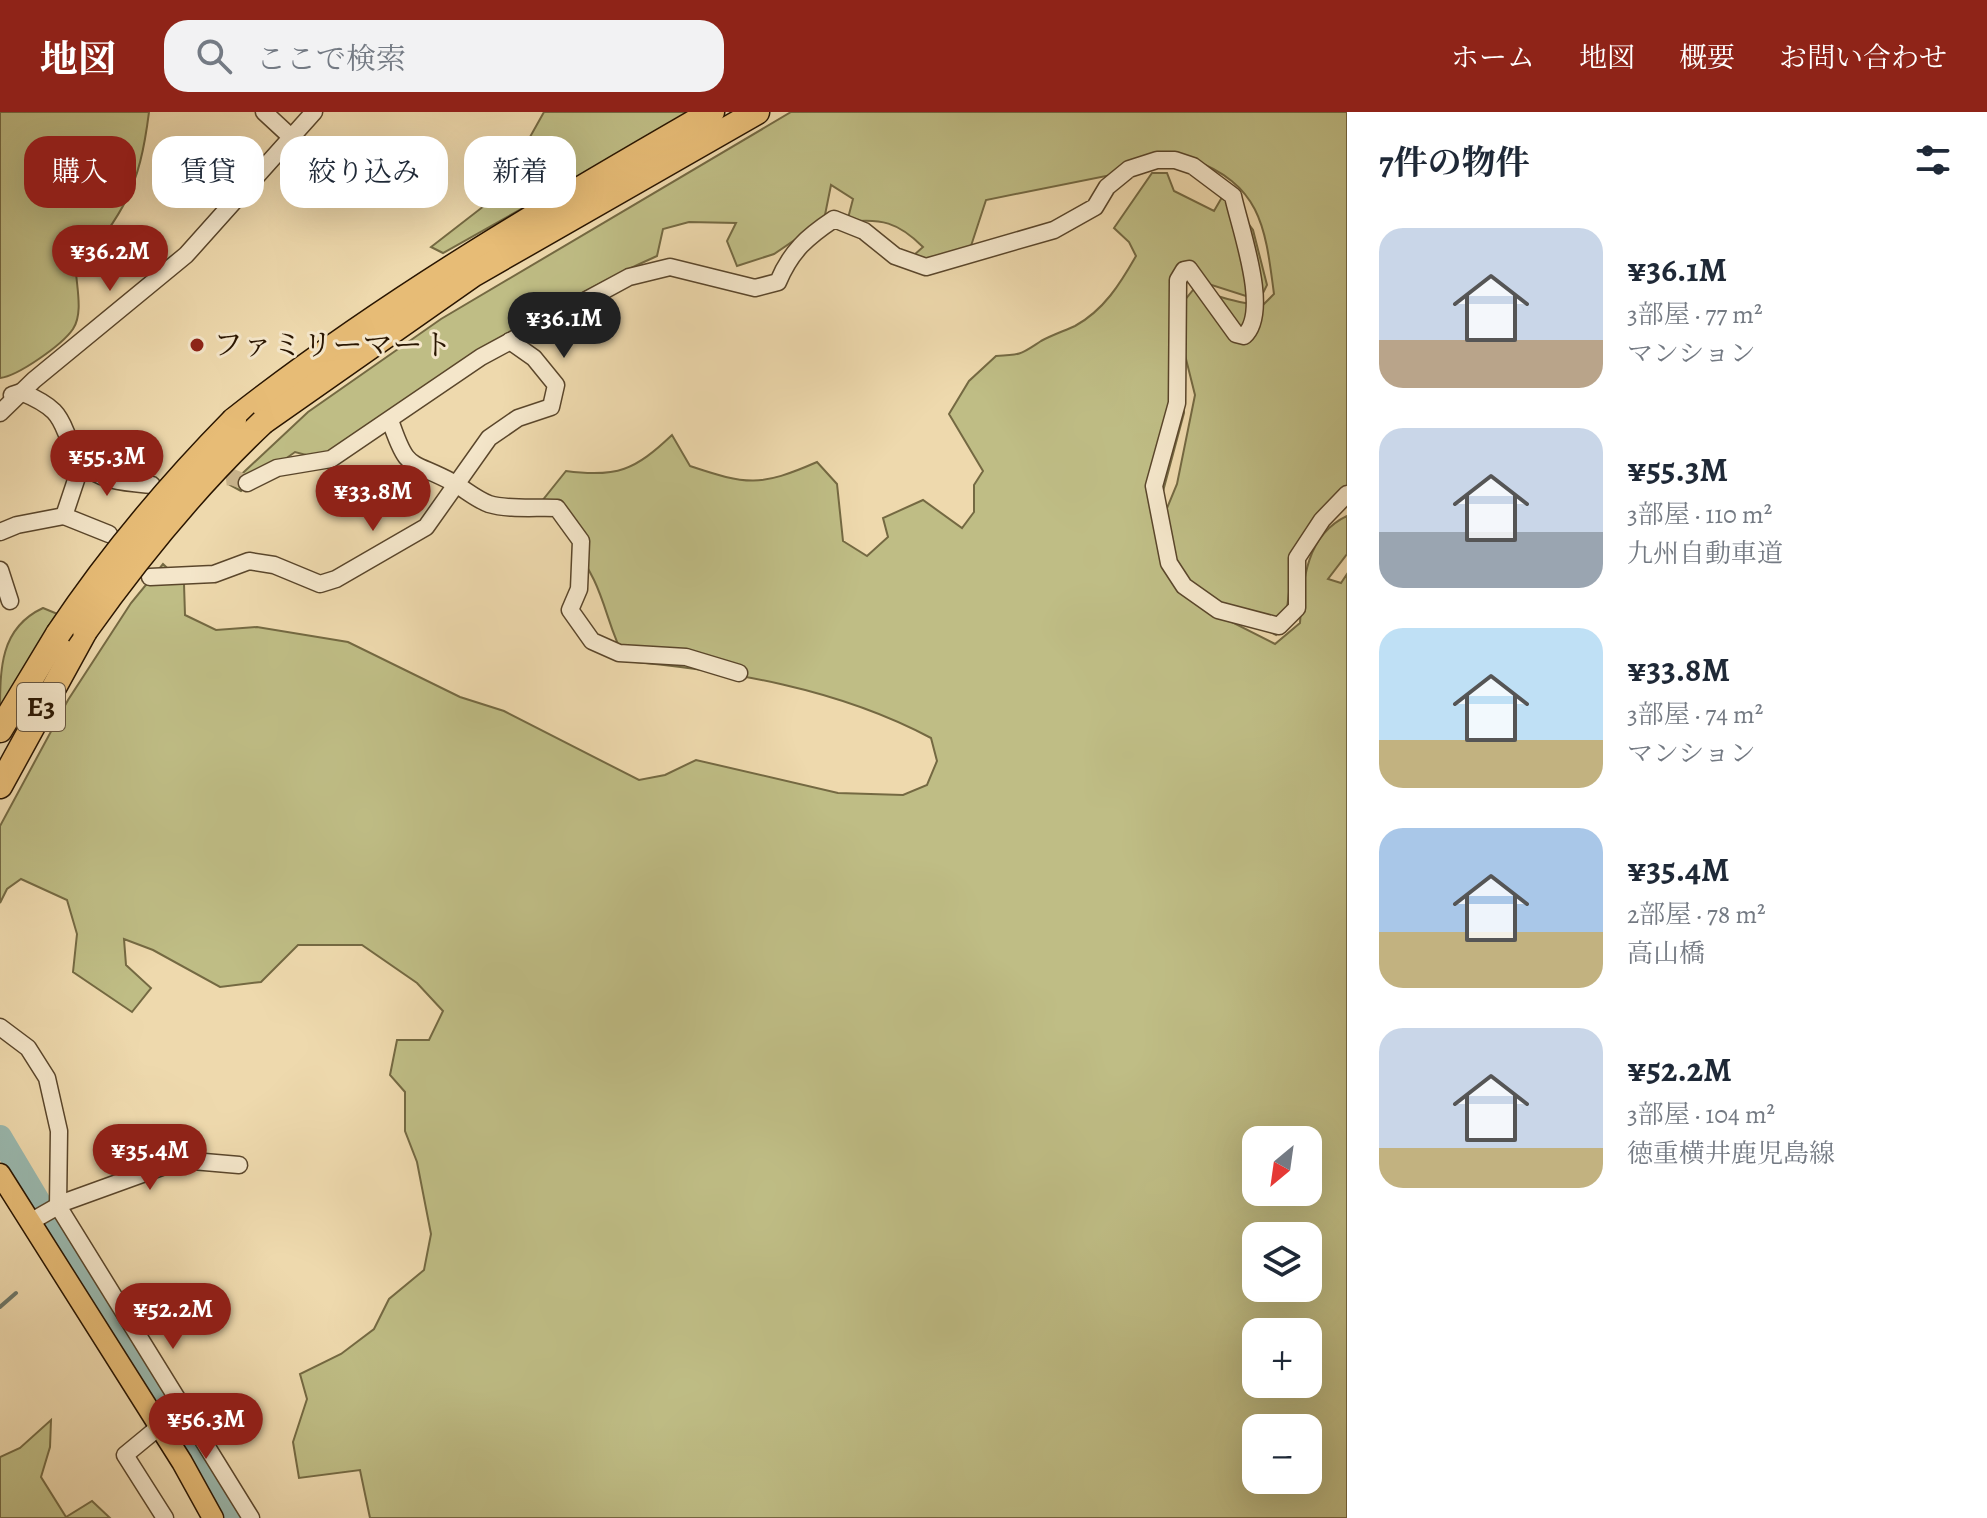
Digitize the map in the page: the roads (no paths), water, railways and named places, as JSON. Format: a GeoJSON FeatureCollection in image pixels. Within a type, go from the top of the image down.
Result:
{"type":"FeatureCollection","features":[{"type":"Feature","properties":{"kind":"highway","name":"E3"},"geometry":{"type":"LineString","coordinates":[[0,730],[96,578],[145,515],[234,420],[312,358],[462,258],[712,112]]}},
{"type":"Feature","properties":{"kind":"highway","name":"E3"},"geometry":{"type":"LineString","coordinates":[[0,786],[85,631],[160,528],[215,467],[263,422],[350,357],[474,274],[757,112]]}},
{"type":"Feature","properties":{"kind":"main road"},"geometry":{"type":"LineString","coordinates":[[3,1185],[30,1222],[213,1518]]}},
{"type":"Feature","properties":{"kind":"street"},"geometry":{"type":"LineString","coordinates":[[264,112],[290,136]]}},
{"type":"Feature","properties":{"kind":"street"},"geometry":{"type":"LineString","coordinates":[[292,136],[314,112]]}},
{"type":"Feature","properties":{"kind":"street"},"geometry":{"type":"LineString","coordinates":[[0,413],[21,392],[186,255],[280,149]]}},
{"type":"Feature","properties":{"kind":"street"},"geometry":{"type":"LineString","coordinates":[[247,483],[277,468],[331,459],[510,341],[629,277],[670,267],[755,288],[778,282],[788,258],[805,238],[834,219],[864,231],[895,256],[926,267],[1054,230],[1095,207],[1107,187],[1129,169],[1157,160],[1175,160],[1193,166],[1233,196],[1257,300],[1256,318],[1244,336],[1236,334],[1189,269],[1184,270],[1178,280],[1177,403],[1154,486],[1169,563],[1184,586],[1218,610],[1279,626],[1297,608],[1297,558],[1322,520],[1347,494]]}},
{"type":"Feature","properties":{"kind":"street"},"geometry":{"type":"LineString","coordinates":[[150,577],[214,574],[249,561],[274,565],[320,584],[336,579],[426,527],[454,483],[489,438],[518,418],[551,407],[556,385],[549,374],[510,341]]}},
{"type":"Feature","properties":{"kind":"street"},"geometry":{"type":"LineString","coordinates":[[0,401],[21,392],[54,408],[82,462],[107,477],[152,485]]}},
{"type":"Feature","properties":{"kind":"street"},"geometry":{"type":"LineString","coordinates":[[390,420],[401,451],[417,468],[454,483],[465,493],[492,505],[557,508],[581,541],[579,589],[570,610],[592,641],[619,653],[686,657],[739,673]]}},
{"type":"Feature","properties":{"kind":"street"},"geometry":{"type":"LineString","coordinates":[[64,516],[82,462]]}},
{"type":"Feature","properties":{"kind":"street"},"geometry":{"type":"LineString","coordinates":[[0,532],[17,525],[64,516],[109,534]]}},
{"type":"Feature","properties":{"kind":"street"},"geometry":{"type":"LineString","coordinates":[[0,570],[10,601]]}},
{"type":"Feature","properties":{"kind":"street"},"geometry":{"type":"LineString","coordinates":[[0,1027],[28,1048],[47,1078],[59,1131],[56,1207],[251,1518]]}},
{"type":"Feature","properties":{"kind":"street"},"geometry":{"type":"LineString","coordinates":[[30,1222],[56,1207],[181,1160],[239,1165]]}},
{"type":"Feature","properties":{"kind":"street"},"geometry":{"type":"LineString","coordinates":[[159,1427],[125,1455],[165,1518]]}},
{"type":"Feature","properties":{"kind":"waterway"},"geometry":{"type":"LineString","coordinates":[[0,1137],[151,1390],[233,1518]]}},
{"type":"Feature","properties":{"kind":"waterway"},"geometry":{"type":"LineString","coordinates":[[0,1307],[16,1293]]}},
{"type":"Feature","properties":{"kind":"tunnel"},"geometry":{"type":"LineString","coordinates":[[202,480],[232,477],[247,483]]}},
{"type":"Feature","properties":{"kind":"place","name":"ファミリーマート"},"geometry":{"type":"Point","coordinates":[197,345]}}]}
